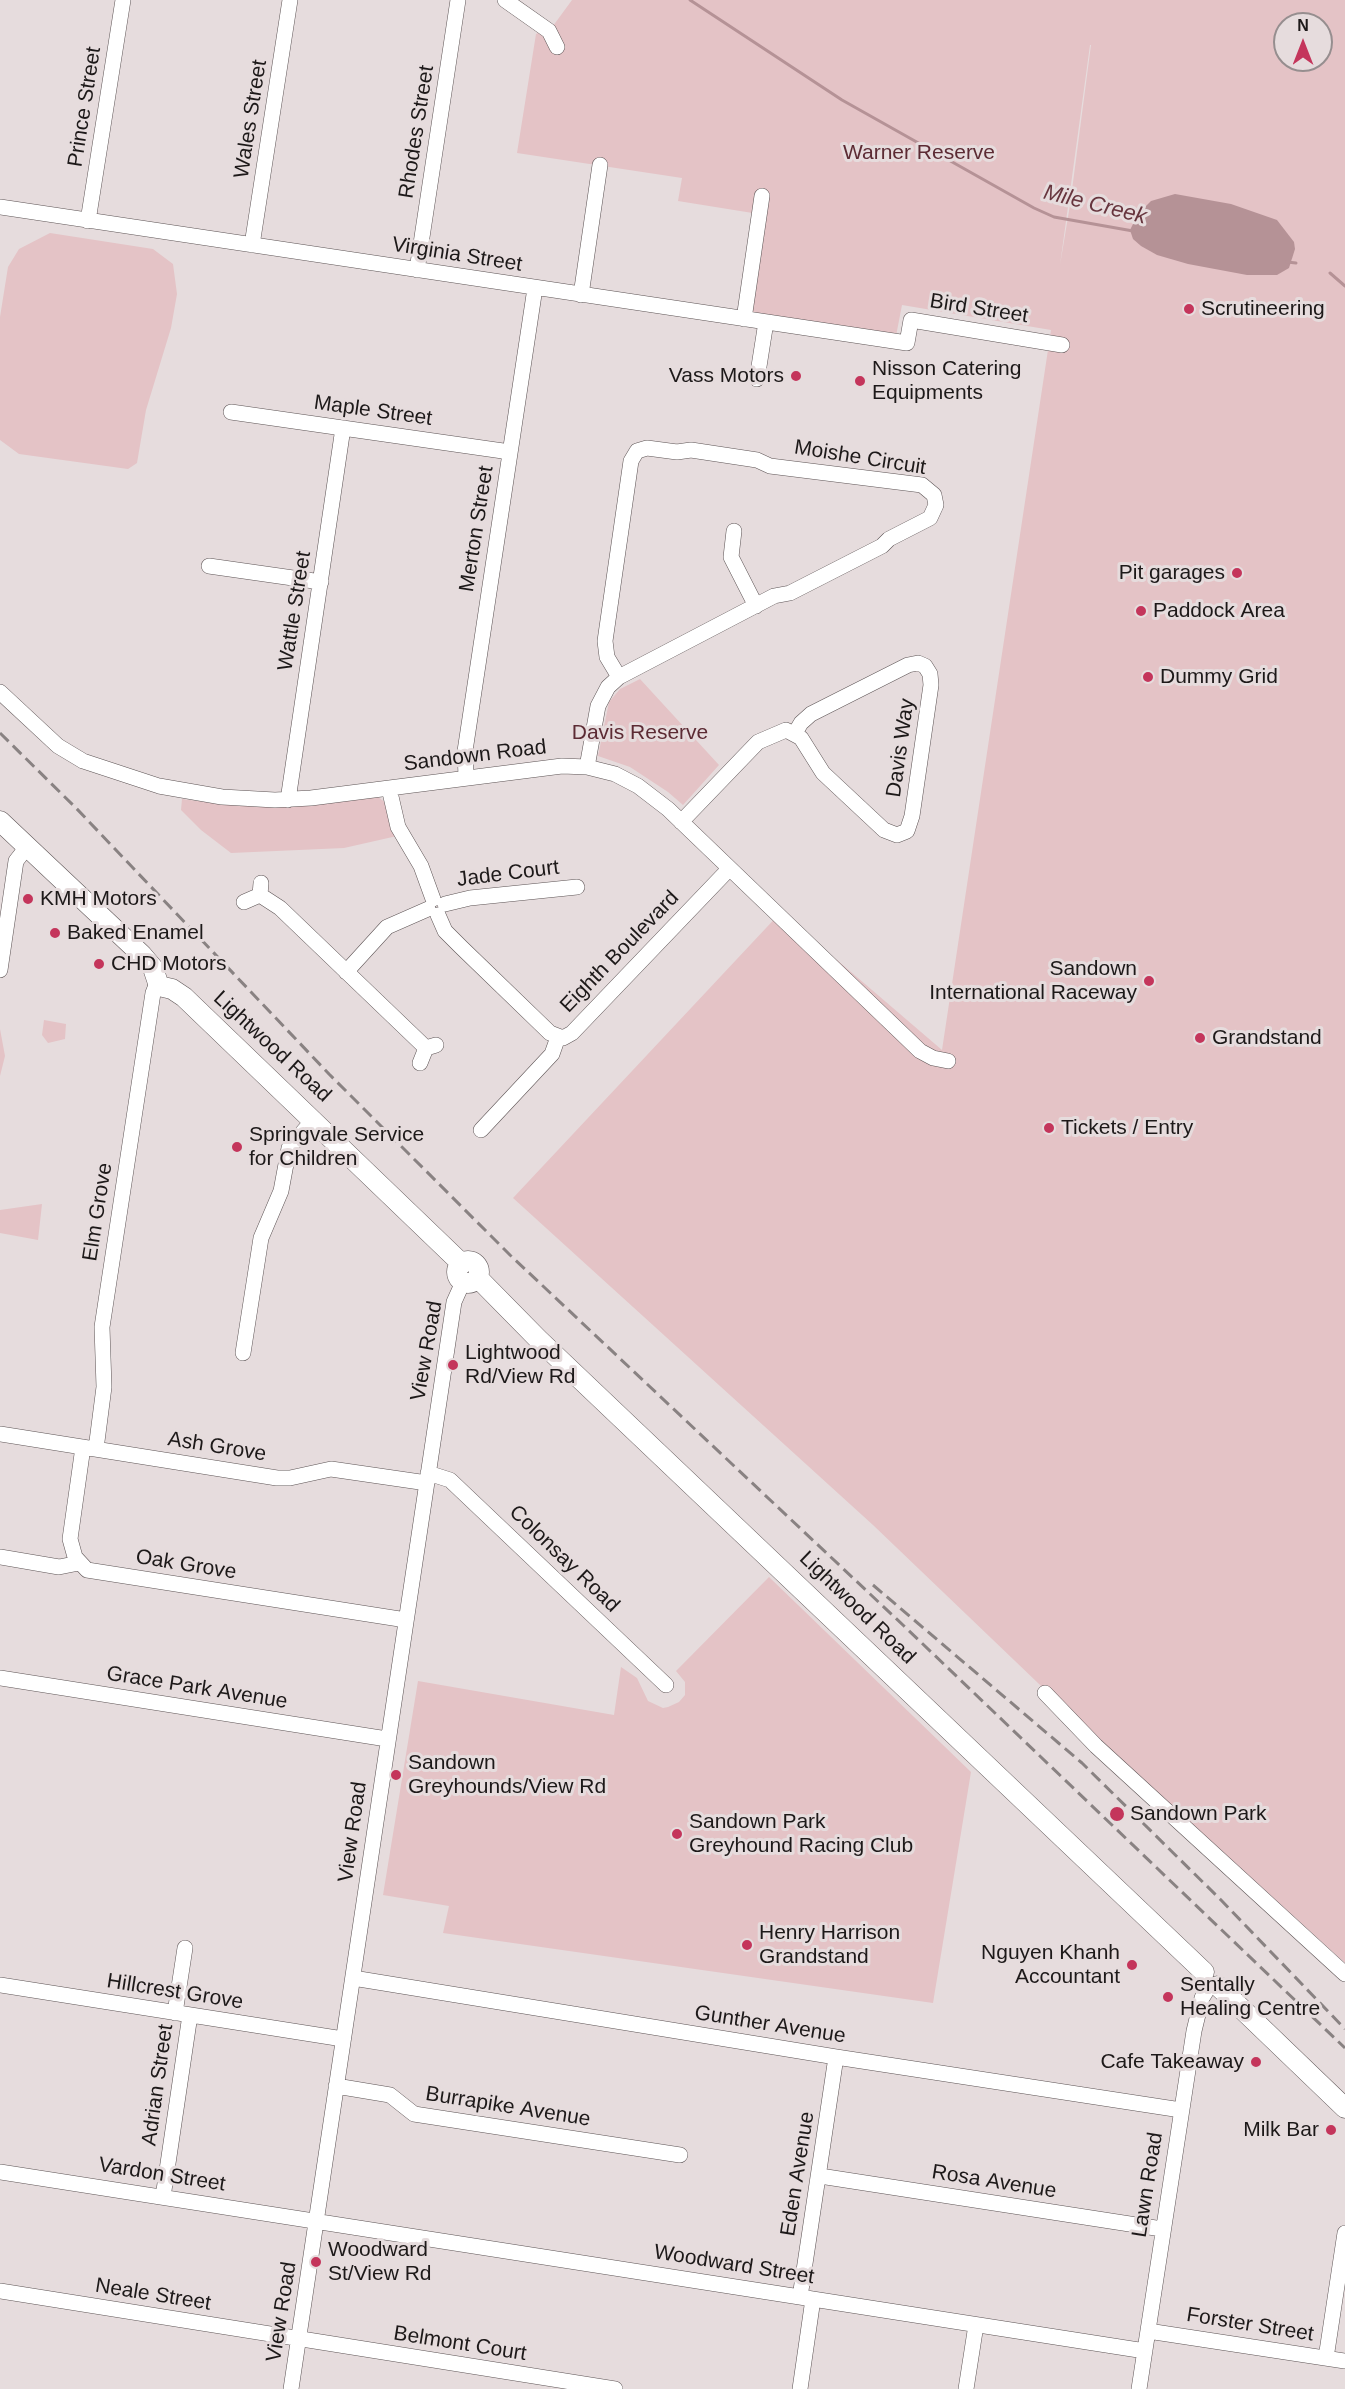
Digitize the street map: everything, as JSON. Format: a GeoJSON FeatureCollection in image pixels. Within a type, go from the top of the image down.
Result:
{"type":"FeatureCollection","features":[{"type":"Feature","properties":{"kind":"main road"},"geometry":{"type":"LineString","coordinates":[[0,821],[142,955],[153,968],[157,983]]}},
{"type":"Feature","properties":{"kind":"main road","name":"Lightwood Road"},"geometry":{"type":"LineString","coordinates":[[157,983],[184,997],[314,1119],[467,1274],[564,1363],[1210,1982],[1345,2108]]}},
{"type":"Feature","properties":{"kind":"street","name":"Prince Street"},"geometry":{"type":"LineString","coordinates":[[88,221],[123,0]]}},
{"type":"Feature","properties":{"kind":"street","name":"Wales Street"},"geometry":{"type":"LineString","coordinates":[[252,245],[290,0]]}},
{"type":"Feature","properties":{"kind":"street","name":"Rhodes Street"},"geometry":{"type":"LineString","coordinates":[[417,270],[458,0]]}},
{"type":"Feature","properties":{"kind":"street"},"geometry":{"type":"LineString","coordinates":[[505,0],[549,31],[557,47]]}},
{"type":"Feature","properties":{"kind":"street"},"geometry":{"type":"LineString","coordinates":[[581,295],[600,165]]}},
{"type":"Feature","properties":{"kind":"street"},"geometry":{"type":"LineString","coordinates":[[744,319],[762,196]]}},
{"type":"Feature","properties":{"kind":"street","name":"Virginia Street"},"geometry":{"type":"LineString","coordinates":[[0,207],[907,343]]}},
{"type":"Feature","properties":{"kind":"street","name":"Merton Street"},"geometry":{"type":"LineString","coordinates":[[466,777],[465,751],[535,288]]}},
{"type":"Feature","properties":{"kind":"street","name":"Bird Street"},"geometry":{"type":"LineString","coordinates":[[907,343],[911,320],[1062,345]]}},
{"type":"Feature","properties":{"kind":"street"},"geometry":{"type":"LineString","coordinates":[[757,379],[766,322]]}},
{"type":"Feature","properties":{"kind":"street","name":"Maple Street"},"geometry":{"type":"LineString","coordinates":[[231,412],[510,452]]}},
{"type":"Feature","properties":{"kind":"street","name":"Wattle Street"},"geometry":{"type":"LineString","coordinates":[[288,800],[343,428]]}},
{"type":"Feature","properties":{"kind":"street","name":"Moishe Circuit"},"geometry":{"type":"LineString","coordinates":[[587,767],[598,706],[608,687],[619,676],[774,596],[790,593],[882,546],[892,537],[930,518],[936,505],[934,495],[922,485],[770,466],[757,460],[691,450],[677,452],[647,448],[637,451],[631,461],[605,641],[608,657],[619,676]]}},
{"type":"Feature","properties":{"kind":"street"},"geometry":{"type":"LineString","coordinates":[[734,531],[731,557],[756,606]]}},
{"type":"Feature","properties":{"kind":"street"},"geometry":{"type":"LineString","coordinates":[[209,566],[321,582]]}},
{"type":"Feature","properties":{"kind":"street","name":"Davis Way"},"geometry":{"type":"LineString","coordinates":[[918,663],[925,666],[930,674],[931,685],[912,816],[907,831],[897,835],[884,830],[823,773],[804,741],[795,733],[801,723],[811,714],[908,665],[918,663]]}},
{"type":"Feature","properties":{"kind":"street","name":"Sandown Road"},"geometry":{"type":"LineString","coordinates":[[0,692],[58,746],[83,761],[113,773],[203,795],[288,800],[550,766],[587,767],[615,774],[638,786],[681,822],[920,1051],[933,1058],[948,1061]]}},
{"type":"Feature","properties":{"kind":"street"},"geometry":{"type":"LineString","coordinates":[[681,822],[758,742],[779,731],[795,733]]}},
{"type":"Feature","properties":{"kind":"street","name":"Eighth Boulevard"},"geometry":{"type":"LineString","coordinates":[[389,788],[398,827],[421,866],[450,937],[558,1037],[572,1033],[729,868]]}},
{"type":"Feature","properties":{"kind":"street"},"geometry":{"type":"LineString","coordinates":[[0,970],[16,861],[27,847]]}},
{"type":"Feature","properties":{"kind":"street","name":"Jade Court"},"geometry":{"type":"LineString","coordinates":[[346,972],[387,927],[436,907],[470,898],[581,887]]}},
{"type":"Feature","properties":{"kind":"street"},"geometry":{"type":"LineString","coordinates":[[244,902],[260,889],[427,1052]]}},
{"type":"Feature","properties":{"kind":"street","name":"Elm Grove"},"geometry":{"type":"LineString","coordinates":[[89,1448],[104,1387],[102,1327],[153,993],[157,983]]}},
{"type":"Feature","properties":{"kind":"street"},"geometry":{"type":"LineString","coordinates":[[481,1130],[552,1054],[558,1037]]}},
{"type":"Feature","properties":{"kind":"street"},"geometry":{"type":"LineString","coordinates":[[243,1353],[261,1238],[281,1191],[289,1148],[314,1119]]}},
{"type":"Feature","properties":{"kind":"street","name":"View Road"},"geometry":{"type":"LineString","coordinates":[[291,2389],[454,1302],[467,1274]]}},
{"type":"Feature","properties":{"kind":"street","name":"Ash Grove"},"geometry":{"type":"LineString","coordinates":[[0,1434],[283,1478],[331,1469],[428,1478]]}},
{"type":"Feature","properties":{"kind":"street"},"geometry":{"type":"LineString","coordinates":[[0,1557],[59,1567],[79,1563],[71,1548],[70,1533],[89,1448]]}},
{"type":"Feature","properties":{"kind":"street","name":"Colonsay Road"},"geometry":{"type":"LineString","coordinates":[[428,1478],[450,1480],[666,1685]]}},
{"type":"Feature","properties":{"kind":"street","name":"Oak Grove"},"geometry":{"type":"LineString","coordinates":[[79,1563],[92,1571],[406,1620]]}},
{"type":"Feature","properties":{"kind":"street","name":"Grace Park Avenue"},"geometry":{"type":"LineString","coordinates":[[0,1678],[387,1739]]}},
{"type":"Feature","properties":{"kind":"street"},"geometry":{"type":"LineString","coordinates":[[1045,1693],[1085,1735],[1345,1974]]}},
{"type":"Feature","properties":{"kind":"street","name":"Adrian Street"},"geometry":{"type":"LineString","coordinates":[[163,2197],[183,2014],[185,1948]]}},
{"type":"Feature","properties":{"kind":"street","name":"Gunther Avenue"},"geometry":{"type":"LineString","coordinates":[[353,1978],[836,2057],[1181,2110]]}},
{"type":"Feature","properties":{"kind":"street","name":"Lawn Road"},"geometry":{"type":"LineString","coordinates":[[1140,2389],[1162,2229],[1194,2031],[1202,1998],[1210,1982]]}},
{"type":"Feature","properties":{"kind":"street","name":"Hillcrest Grove"},"geometry":{"type":"LineString","coordinates":[[0,1985],[343,2039]]}},
{"type":"Feature","properties":{"kind":"street","name":"Eden Avenue"},"geometry":{"type":"LineString","coordinates":[[800,2389],[806,2298],[836,2057]]}},
{"type":"Feature","properties":{"kind":"street","name":"Burrapike Avenue"},"geometry":{"type":"LineString","coordinates":[[336,2086],[390,2095],[414,2114],[680,2155]]}},
{"type":"Feature","properties":{"kind":"street","name":"Vardon Street"},"geometry":{"type":"LineString","coordinates":[[0,2172],[317,2221]]}},
{"type":"Feature","properties":{"kind":"street","name":"Rosa Avenue"},"geometry":{"type":"LineString","coordinates":[[820,2176],[1162,2229]]}},
{"type":"Feature","properties":{"kind":"street","name":"Woodward Street"},"geometry":{"type":"LineString","coordinates":[[317,2221],[1145,2351]]}},
{"type":"Feature","properties":{"kind":"street"},"geometry":{"type":"LineString","coordinates":[[1326,2358],[1345,2233]]}},
{"type":"Feature","properties":{"kind":"street","name":"Neale Street"},"geometry":{"type":"LineString","coordinates":[[0,2291],[299,2340]]}},
{"type":"Feature","properties":{"kind":"street"},"geometry":{"type":"LineString","coordinates":[[966,2389],[976,2325]]}},
{"type":"Feature","properties":{"kind":"street","name":"Forster Street"},"geometry":{"type":"LineString","coordinates":[[1148,2331],[1345,2361]]}},
{"type":"Feature","properties":{"kind":"street","name":"Belmont Court"},"geometry":{"type":"LineString","coordinates":[[299,2340],[615,2389]]}},
{"type":"Feature","properties":{"kind":"green space","name":"Sandown International Raceway"},"geometry":{"type":"Polygon","coordinates":[[[572,0],[1345,0],[1345,1963],[1062,1706],[873,1525],[513,1198],[781,912],[942,1050],[1051,330],[902,305],[896,336],[750,313],[765,215],[678,201],[682,178],[517,153],[536,34],[553,26],[572,0]],[[1091,45],[1060,265],[1070,205],[1091,45]]]}},
{"type":"Feature","properties":{"kind":"green space"},"geometry":{"type":"Polygon","coordinates":[[[50,233],[153,249],[173,264],[177,294],[171,328],[146,410],[137,463],[128,469],[19,454],[0,440],[0,317],[8,267],[19,249],[50,233]]]}},
{"type":"Feature","properties":{"kind":"green space","name":"Davis Reserve"},"geometry":{"type":"Polygon","coordinates":[[[640,679],[719,765],[683,805],[668,792],[630,767],[598,756],[609,702],[620,689],[640,679]]]}},
{"type":"Feature","properties":{"kind":"green space"},"geometry":{"type":"Polygon","coordinates":[[[378,797],[386,803],[397,836],[344,848],[231,853],[201,830],[181,810],[182,799],[222,804],[378,797]]]}},
{"type":"Feature","properties":{"kind":"green space"},"geometry":{"type":"Polygon","coordinates":[[[44,1020],[66,1024],[65,1039],[48,1043],[42,1035],[44,1020]]]}},
{"type":"Feature","properties":{"kind":"green space"},"geometry":{"type":"Polygon","coordinates":[[[0,1029],[5,1056],[0,1076],[0,1029]]]}},
{"type":"Feature","properties":{"kind":"green space"},"geometry":{"type":"Polygon","coordinates":[[[42,1204],[38,1240],[0,1233],[0,1210],[42,1204]]]}},
{"type":"Feature","properties":{"kind":"green space","name":"Sandown Park Greyhound Racing Club"},"geometry":{"type":"Polygon","coordinates":[[[769,1577],[971,1772],[933,2003],[443,1933],[449,1906],[383,1895],[418,1681],[614,1715],[621,1667],[637,1678],[648,1701],[663,1708],[668,1707],[679,1702],[685,1695],[685,1682],[676,1671],[769,1577]]]}},
{"type":"Feature","properties":{"kind":"shaded area"},"geometry":{"type":"Polygon","coordinates":[[[1175,194],[1231,204],[1277,220],[1294,242],[1295,249],[1289,268],[1277,275],[1247,275],[1188,264],[1157,255],[1141,246],[1133,239],[1130,230],[1138,214],[1151,201],[1175,194]]]}},
{"type":"Feature","properties":{"kind":"waterway","name":"Mile Creek"},"geometry":{"type":"LineString","coordinates":[[690,0],[842,100],[1034,208],[1054,217],[1133,231]]}},
{"type":"Feature","properties":{"kind":"waterway","name":"Mile Creek"},"geometry":{"type":"LineString","coordinates":[[1287,262],[1296,263]]}},
{"type":"Feature","properties":{"kind":"waterway","name":"Mile Creek"},"geometry":{"type":"LineString","coordinates":[[1330,273],[1345,286]]}},
{"type":"Feature","properties":{"kind":"railway"},"geometry":{"type":"LineString","coordinates":[[0,733],[76,808],[329,1074],[510,1255],[904,1626],[1345,2048]]}},
{"type":"Feature","properties":{"kind":"railway"},"geometry":{"type":"LineString","coordinates":[[873,1585],[1082,1763],[1221,1900],[1345,2029]]}},
{"type":"Feature","properties":{"kind":"place","name":"Scrutineering"},"geometry":{"type":"Point","coordinates":[1189,309]}},
{"type":"Feature","properties":{"kind":"place","name":"Vass Motors"},"geometry":{"type":"Point","coordinates":[796,376]}},
{"type":"Feature","properties":{"kind":"place","name":"Nisson Catering Equipments"},"geometry":{"type":"Point","coordinates":[860,381]}},
{"type":"Feature","properties":{"kind":"place","name":"Pit garages"},"geometry":{"type":"Point","coordinates":[1237,573]}},
{"type":"Feature","properties":{"kind":"place","name":"Paddock Area"},"geometry":{"type":"Point","coordinates":[1141,611]}},
{"type":"Feature","properties":{"kind":"place","name":"Dummy Grid"},"geometry":{"type":"Point","coordinates":[1148,677]}},
{"type":"Feature","properties":{"kind":"place","name":"KMH Motors"},"geometry":{"type":"Point","coordinates":[28,899]}},
{"type":"Feature","properties":{"kind":"place","name":"Baked Enamel"},"geometry":{"type":"Point","coordinates":[55,933]}},
{"type":"Feature","properties":{"kind":"place","name":"CHD Motors"},"geometry":{"type":"Point","coordinates":[99,964]}},
{"type":"Feature","properties":{"kind":"place","name":"Sandown International Raceway"},"geometry":{"type":"Point","coordinates":[1149,981]}},
{"type":"Feature","properties":{"kind":"place","name":"Grandstand"},"geometry":{"type":"Point","coordinates":[1200,1038]}},
{"type":"Feature","properties":{"kind":"place","name":"Tickets / Entry"},"geometry":{"type":"Point","coordinates":[1049,1128]}},
{"type":"Feature","properties":{"kind":"place","name":"Springvale Service for Children"},"geometry":{"type":"Point","coordinates":[237,1147]}},
{"type":"Feature","properties":{"kind":"place","name":"Lightwood Rd/View Rd"},"geometry":{"type":"Point","coordinates":[453,1365]}},
{"type":"Feature","properties":{"kind":"place","name":"Sandown Greyhounds/View Rd"},"geometry":{"type":"Point","coordinates":[396,1775]}},
{"type":"Feature","properties":{"kind":"place","name":"Sandown Park"},"geometry":{"type":"Point","coordinates":[1117,1814]}},
{"type":"Feature","properties":{"kind":"place","name":"Sandown Park Greyhound Racing Club"},"geometry":{"type":"Point","coordinates":[677,1834]}},
{"type":"Feature","properties":{"kind":"place","name":"Henry Harrison Grandstand"},"geometry":{"type":"Point","coordinates":[747,1945]}},
{"type":"Feature","properties":{"kind":"place","name":"Nguyen Khanh Accountant"},"geometry":{"type":"Point","coordinates":[1132,1965]}},
{"type":"Feature","properties":{"kind":"place","name":"Sentally Healing Centre"},"geometry":{"type":"Point","coordinates":[1168,1997]}},
{"type":"Feature","properties":{"kind":"place","name":"Cafe Takeaway"},"geometry":{"type":"Point","coordinates":[1256,2062]}},
{"type":"Feature","properties":{"kind":"place","name":"Milk Bar"},"geometry":{"type":"Point","coordinates":[1331,2130]}},
{"type":"Feature","properties":{"kind":"place","name":"Woodward St/View Rd"},"geometry":{"type":"Point","coordinates":[316,2262]}},
{"type":"Feature","properties":{"kind":"park label","name":"Warner Reserve"},"geometry":{"type":"Point","coordinates":[919,153]}}]}
